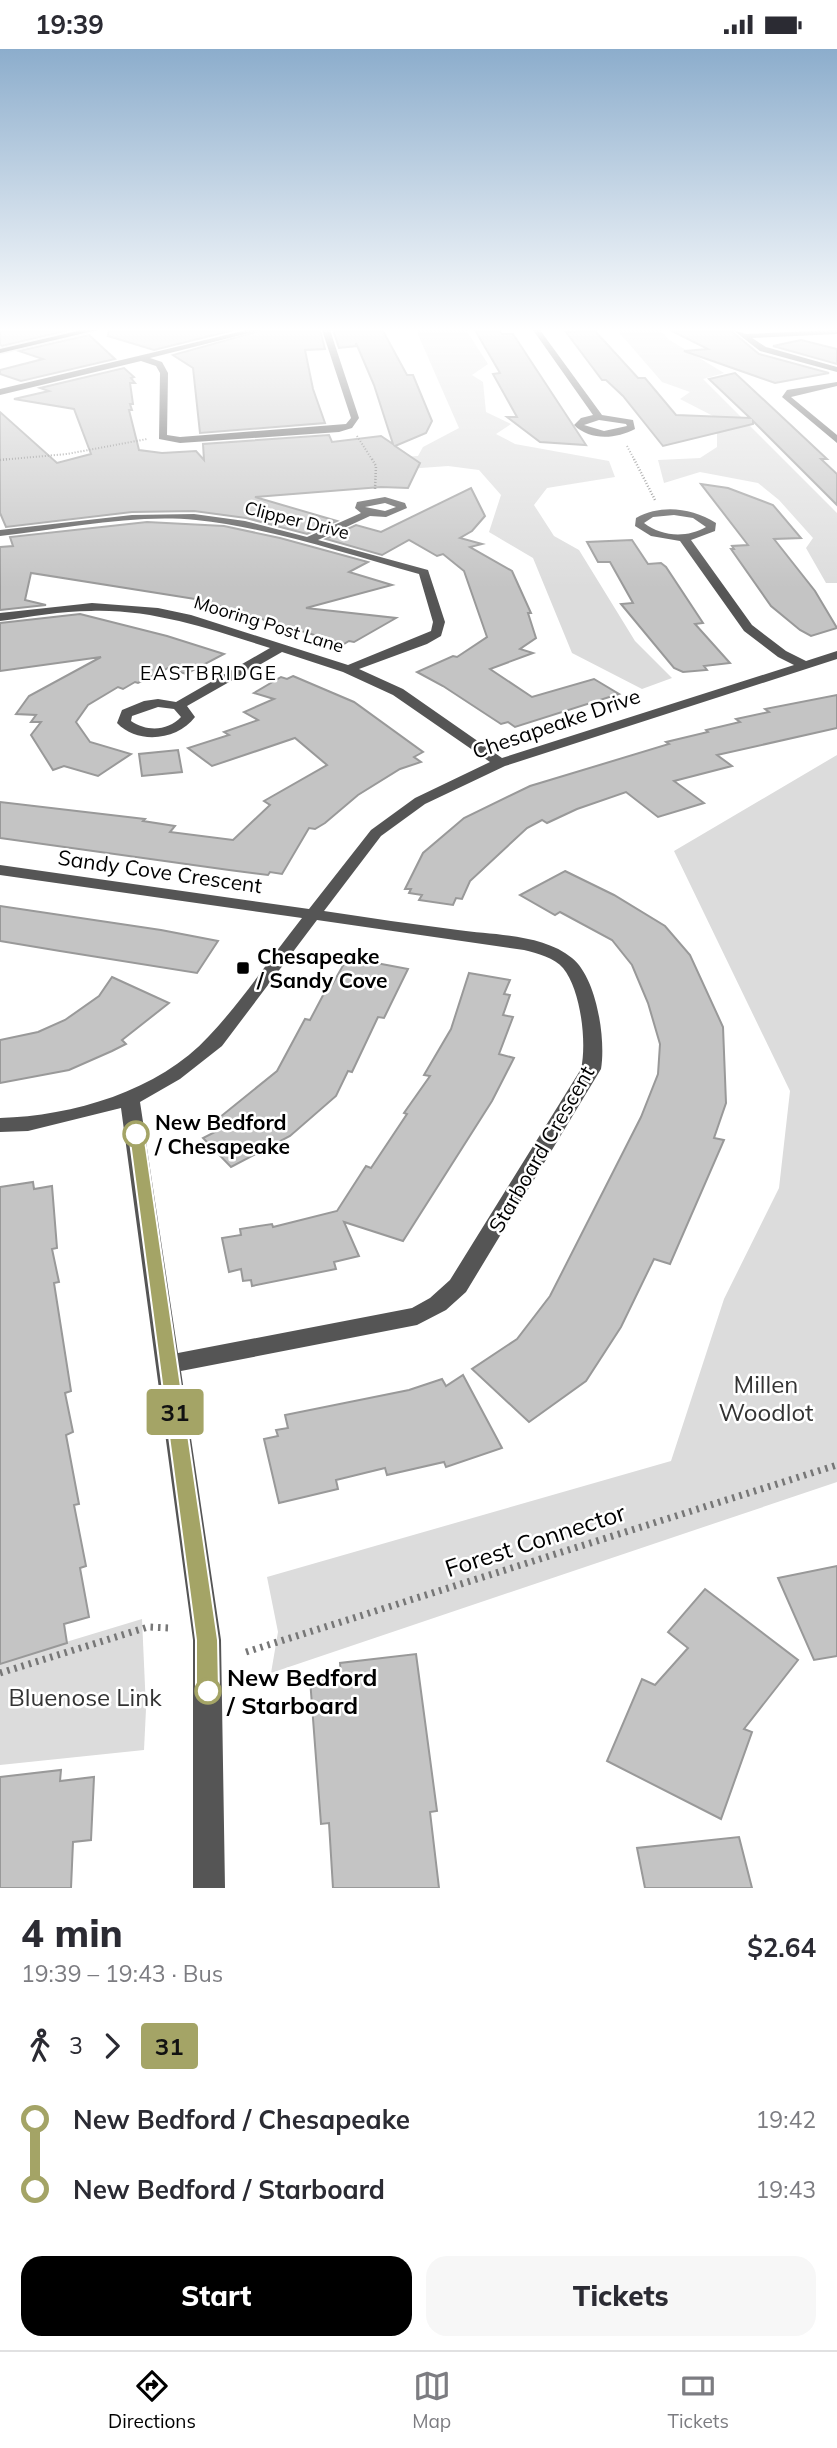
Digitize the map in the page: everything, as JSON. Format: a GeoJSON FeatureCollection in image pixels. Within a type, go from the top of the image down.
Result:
{"type":"FeatureCollection","features":[{"type":"Feature","properties":{"kind":"street"},"geometry":{"type":"LineString","coordinates":[[163,416],[162,437],[180,440],[349,426],[354,416]]}},
{"type":"Feature","properties":{"kind":"street"},"geometry":{"type":"LineString","coordinates":[[808,416],[837,440]]}},
{"type":"Feature","properties":{"kind":"street"},"geometry":{"type":"LineString","coordinates":[[598,417],[621,419],[632,425],[629,430],[621,432],[595,432],[578,425],[584,420],[598,417]]}},
{"type":"Feature","properties":{"kind":"street"},"geometry":{"type":"LineString","coordinates":[[374,500],[393,501],[402,508],[386,514],[369,513],[359,507],[374,500]]}},
{"type":"Feature","properties":{"kind":"street"},"geometry":{"type":"LineString","coordinates":[[662,512],[696,515],[712,525],[705,534],[683,537],[653,534],[639,524],[643,517],[662,512]]}},
{"type":"Feature","properties":{"kind":"street"},"geometry":{"type":"LineString","coordinates":[[310,540],[369,513]]}},
{"type":"Feature","properties":{"kind":"street","name":"Clipper Drive"},"geometry":{"type":"LineString","coordinates":[[0,533],[132,518],[182,516],[230,521],[310,540],[419,570],[427,576],[439,622],[437,633],[423,641],[348,669]]}},
{"type":"Feature","properties":{"kind":"street"},"geometry":{"type":"LineString","coordinates":[[683,537],[748,628],[782,654],[805,665]]}},
{"type":"Feature","properties":{"kind":"street","name":"Mooring Post Lane"},"geometry":{"type":"LineString","coordinates":[[0,617],[92,607],[158,612],[348,669],[398,692],[499,763]]}},
{"type":"Feature","properties":{"kind":"street"},"geometry":{"type":"LineString","coordinates":[[178,706],[280,648]]}},
{"type":"Feature","properties":{"kind":"street","name":"Chesapeake Drive"},"geometry":{"type":"LineString","coordinates":[[0,1125],[78,1114],[130,1099],[173,1075],[215,1042],[376,833],[420,801],[499,763],[837,655]]}},
{"type":"Feature","properties":{"kind":"street","name":"Sandy Cove Crescent"},"geometry":{"type":"LineString","coordinates":[[0,870],[313,915]]}},
{"type":"Feature","properties":{"kind":"street","name":"Starboard Crescent"},"geometry":{"type":"LineString","coordinates":[[167,1364],[387,1323],[417,1316],[438,1304],[458,1286],[474,1264],[591,1069],[594,1048],[577,976],[569,964],[557,956],[543,949],[524,945],[313,915]]}},
{"type":"Feature","properties":{"kind":"street"},"geometry":{"type":"LineString","coordinates":[[130,1099],[207,1640],[209,1888]]}},
{"type":"Feature","properties":{"kind":"path"},"geometry":{"type":"LineString","coordinates":[[349,426],[376,466],[374,500]]}},
{"type":"Feature","properties":{"kind":"path"},"geometry":{"type":"LineString","coordinates":[[621,432],[637,471],[662,512]]}},
{"type":"Feature","properties":{"kind":"path"},"geometry":{"type":"LineString","coordinates":[[0,460],[67,454],[162,437]]}},
{"type":"Feature","properties":{"kind":"path","name":"Forest Connector"},"geometry":{"type":"LineString","coordinates":[[246,1652],[837,1465]]}},
{"type":"Feature","properties":{"kind":"path"},"geometry":{"type":"LineString","coordinates":[[0,1674],[148,1627],[170,1628]]}},
{"type":"Feature","properties":{"kind":"green space"},"geometry":{"type":"Polygon","coordinates":[[[454,416],[494,416],[511,424],[496,434],[515,444],[609,461],[615,477],[547,488],[534,505],[554,536],[579,550],[635,641],[672,678],[642,689],[572,653],[533,558],[489,532],[501,495],[479,470],[448,466],[188,485],[180,471],[418,456],[423,447],[459,428],[454,416]]]}},
{"type":"Feature","properties":{"kind":"green space"},"geometry":{"type":"Polygon","coordinates":[[[713,416],[740,416],[837,513],[837,583],[826,583],[806,548],[813,538],[779,500],[758,483],[700,472],[664,483],[658,460],[700,458],[717,447],[717,418],[713,416]]]}},
{"type":"Feature","properties":{"kind":"green space","name":"Millen Woodlot"},"geometry":{"type":"Polygon","coordinates":[[[837,755],[837,1482],[271,1673],[278,1632],[267,1577],[671,1461],[724,1299],[779,1188],[790,1091],[674,851],[837,755]]]}},
{"type":"Feature","properties":{"kind":"green space","name":"Bluenose Link"},"geometry":{"type":"Polygon","coordinates":[[[142,1619],[146,1709],[144,1750],[0,1765],[0,1662],[142,1619]]]}},
{"type":"Feature","properties":{"kind":"building"},"geometry":{"type":"Polygon","coordinates":[[[0,416],[4,416],[57,463],[91,454],[77,416],[130,416],[139,450],[162,453],[196,451],[204,460],[203,444],[329,435],[332,442],[381,436],[393,444],[384,416],[430,416],[432,421],[426,433],[395,446],[420,463],[408,488],[381,487],[255,497],[337,521],[307,534],[246,518],[194,511],[132,512],[6,527],[0,513],[0,416]]]}},
{"type":"Feature","properties":{"kind":"building"},"geometry":{"type":"Polygon","coordinates":[[[198,416],[322,416],[325,423],[200,433],[198,416]]]}},
{"type":"Feature","properties":{"kind":"building"},"geometry":{"type":"Polygon","coordinates":[[[567,416],[586,445],[540,442],[507,417],[567,416]]]}},
{"type":"Feature","properties":{"kind":"building"},"geometry":{"type":"Polygon","coordinates":[[[639,416],[750,418],[748,416],[781,416],[827,459],[821,459],[837,474],[837,505],[753,421],[753,424],[663,446],[639,416]]]}},
{"type":"Feature","properties":{"kind":"building"},"geometry":{"type":"Polygon","coordinates":[[[701,484],[728,488],[773,505],[801,538],[774,539],[815,591],[837,628],[811,636],[771,606],[731,549],[734,549],[732,546],[748,545],[701,484]]]}},
{"type":"Feature","properties":{"kind":"building"},"geometry":{"type":"Polygon","coordinates":[[[471,488],[485,516],[472,531],[460,538],[482,544],[470,547],[512,571],[531,613],[528,613],[536,638],[520,649],[533,653],[490,669],[532,697],[594,679],[619,694],[515,727],[508,722],[501,724],[417,672],[453,656],[457,657],[487,637],[464,571],[443,554],[437,556],[409,540],[382,555],[326,539],[356,525],[381,532],[471,488]]]}},
{"type":"Feature","properties":{"kind":"building"},"geometry":{"type":"Polygon","coordinates":[[[147,522],[224,526],[368,562],[349,572],[392,585],[306,608],[396,618],[354,642],[344,644],[195,599],[31,573],[25,600],[46,605],[0,610],[0,547],[13,546],[10,537],[147,522]]]}},
{"type":"Feature","properties":{"kind":"building"},"geometry":{"type":"Polygon","coordinates":[[[632,540],[648,564],[661,563],[666,567],[703,623],[695,624],[730,663],[704,666],[707,670],[683,672],[674,668],[621,604],[633,603],[610,562],[598,562],[587,542],[632,540]]]}},
{"type":"Feature","properties":{"kind":"building"},"geometry":{"type":"Polygon","coordinates":[[[80,614],[224,654],[186,674],[168,668],[123,689],[118,687],[88,705],[76,722],[90,742],[131,754],[98,776],[64,766],[53,770],[31,735],[41,722],[31,722],[36,715],[16,714],[29,696],[101,657],[0,671],[0,623],[80,614]]]}},
{"type":"Feature","properties":{"kind":"building"},"geometry":{"type":"Polygon","coordinates":[[[293,676],[354,702],[423,752],[414,757],[421,762],[400,769],[358,795],[325,823],[315,829],[309,828],[282,874],[270,872],[268,875],[0,838],[0,802],[145,819],[143,821],[175,826],[170,832],[233,840],[270,805],[264,801],[327,765],[295,738],[212,766],[188,748],[229,735],[224,732],[258,720],[244,712],[274,699],[254,693],[281,677],[287,679],[293,676]]]}},
{"type":"Feature","properties":{"kind":"building"},"geometry":{"type":"Polygon","coordinates":[[[837,695],[837,728],[717,755],[732,766],[674,781],[704,803],[658,817],[626,792],[547,823],[542,820],[527,828],[470,881],[462,899],[456,898],[453,905],[419,900],[422,895],[409,893],[411,889],[405,889],[423,853],[464,818],[530,786],[669,744],[666,742],[740,722],[736,719],[769,712],[765,709],[837,695]]]}},
{"type":"Feature","properties":{"kind":"building"},"geometry":{"type":"Polygon","coordinates":[[[178,750],[182,772],[142,776],[139,754],[178,750]]]}},
{"type":"Feature","properties":{"kind":"building"},"geometry":{"type":"Polygon","coordinates":[[[565,871],[614,895],[665,926],[690,955],[723,1027],[726,1103],[714,1138],[724,1140],[670,1264],[654,1259],[621,1327],[586,1381],[529,1422],[472,1369],[517,1339],[550,1296],[641,1117],[658,1074],[660,1044],[648,1003],[632,965],[612,940],[560,912],[555,915],[520,895],[565,871]]]}},
{"type":"Feature","properties":{"kind":"building"},"geometry":{"type":"Polygon","coordinates":[[[0,906],[218,941],[197,973],[0,941],[0,906]]]}},
{"type":"Feature","properties":{"kind":"building"},"geometry":{"type":"Polygon","coordinates":[[[355,959],[408,969],[384,1018],[378,1017],[352,1072],[348,1071],[336,1096],[290,1136],[231,1167],[203,1138],[215,1132],[209,1126],[277,1071],[305,1019],[310,1020],[329,984],[332,985],[345,962],[352,963],[355,959]]]}},
{"type":"Feature","properties":{"kind":"building"},"geometry":{"type":"Polygon","coordinates":[[[469,973],[510,980],[504,994],[510,995],[503,1015],[513,1017],[499,1054],[514,1058],[492,1101],[403,1241],[344,1222],[359,1256],[334,1262],[336,1269],[252,1286],[251,1280],[243,1281],[241,1269],[229,1272],[222,1238],[241,1235],[240,1229],[272,1224],[273,1227],[337,1211],[366,1166],[371,1168],[430,1076],[424,1075],[451,1029],[469,973]]]}},
{"type":"Feature","properties":{"kind":"building"},"geometry":{"type":"Polygon","coordinates":[[[112,977],[169,1003],[122,1040],[126,1044],[112,1051],[69,1070],[0,1083],[0,1040],[38,1032],[65,1020],[99,996],[112,977]]]}},
{"type":"Feature","properties":{"kind":"building"},"geometry":{"type":"Polygon","coordinates":[[[33,1182],[34,1189],[52,1186],[57,1248],[52,1249],[59,1282],[54,1283],[71,1391],[65,1393],[73,1432],[66,1435],[79,1504],[74,1505],[86,1566],[80,1568],[89,1617],[64,1624],[67,1643],[0,1664],[0,1187],[33,1182]]]}},
{"type":"Feature","properties":{"kind":"building"},"geometry":{"type":"Polygon","coordinates":[[[463,1375],[502,1448],[446,1467],[444,1462],[387,1475],[385,1468],[336,1480],[338,1489],[279,1503],[264,1439],[278,1436],[276,1430],[288,1428],[285,1415],[409,1390],[442,1379],[446,1386],[463,1375]]]}},
{"type":"Feature","properties":{"kind":"building"},"geometry":{"type":"Polygon","coordinates":[[[837,1566],[837,1656],[814,1660],[778,1578],[837,1566]]]}},
{"type":"Feature","properties":{"kind":"building"},"geometry":{"type":"Polygon","coordinates":[[[705,1589],[798,1660],[744,1729],[752,1732],[721,1819],[607,1761],[642,1679],[655,1685],[688,1648],[668,1632],[705,1589]]]}},
{"type":"Feature","properties":{"kind":"building"},"geometry":{"type":"Polygon","coordinates":[[[416,1654],[437,1811],[430,1812],[439,1888],[333,1888],[329,1823],[321,1824],[310,1679],[341,1676],[340,1663],[416,1654]]]}},
{"type":"Feature","properties":{"kind":"building"},"geometry":{"type":"Polygon","coordinates":[[[61,1770],[60,1781],[94,1777],[91,1840],[73,1842],[71,1888],[0,1888],[0,1777],[61,1770]]]}},
{"type":"Feature","properties":{"kind":"building"},"geometry":{"type":"Polygon","coordinates":[[[739,1837],[752,1888],[645,1888],[637,1848],[739,1837]]]}},
{"type":"Feature","properties":{"kind":"bus line","name":"31"},"geometry":{"type":"LineString","coordinates":[[136,1134],[207,1640],[208,1691]]}},
{"type":"Feature","properties":{"kind":"place","name":"Chesapeake / Sandy Cove"},"geometry":{"type":"Point","coordinates":[243,968]}},
{"type":"Feature","properties":{"kind":"place","name":"New Bedford / Chesapeake"},"geometry":{"type":"Point","coordinates":[136,1134]}},
{"type":"Feature","properties":{"kind":"place","name":"New Bedford / Starboard"},"geometry":{"type":"Point","coordinates":[208,1691]}},
{"type":"Feature","properties":{"kind":"district","name":"EASTBRIDGE"},"geometry":{"type":"Point","coordinates":[209,673]}}]}
